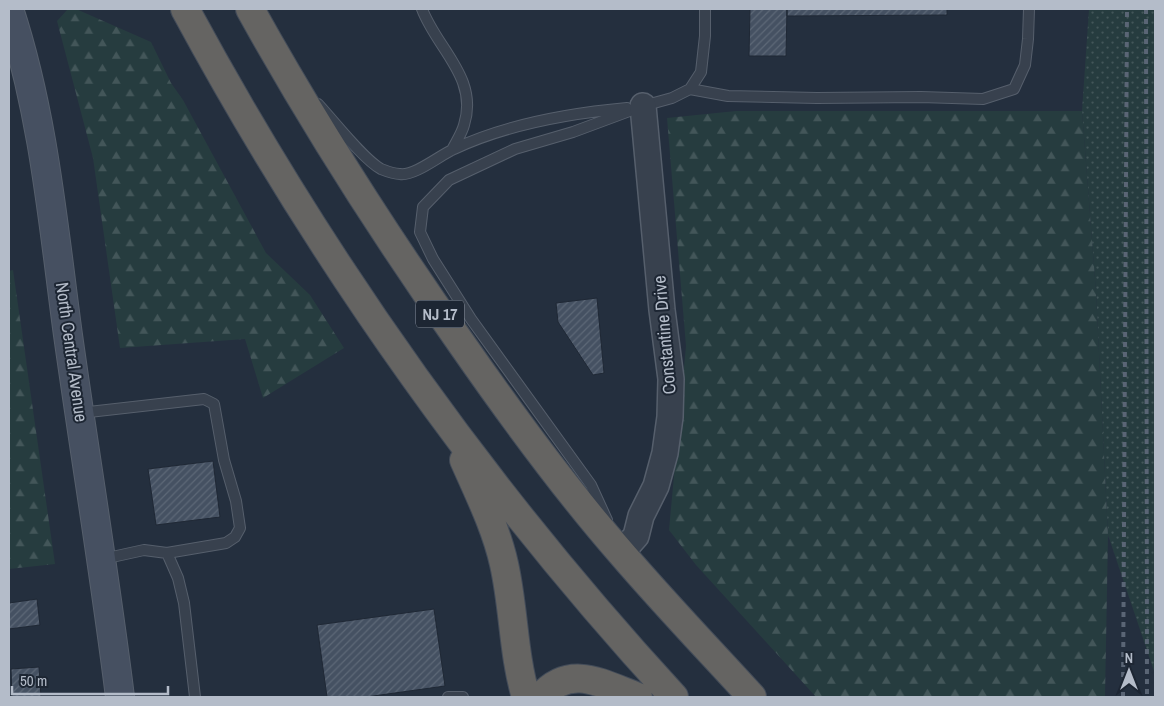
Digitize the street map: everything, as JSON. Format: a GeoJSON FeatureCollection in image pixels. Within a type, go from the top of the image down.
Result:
{"type":"FeatureCollection","features":[{"type":"Feature","properties":{"kind":"highway"},"geometry":{"type":"LineString","coordinates":[[175,9],[200,37]]}},
{"type":"Feature","properties":{"kind":"highway"},"geometry":{"type":"LineString","coordinates":[[185,9],[239,106],[317,234],[358,297],[445,420],[572,582],[674,697]]}},
{"type":"Feature","properties":{"kind":"highway","name":"NJ 17"},"geometry":{"type":"LineString","coordinates":[[250,9],[279,61],[376,219],[434,305],[528,435],[621,553],[752,697]]}},
{"type":"Feature","properties":{"kind":"highway"},"geometry":{"type":"LineString","coordinates":[[445,420],[486,509],[504,563],[519,673],[526,697]]}},
{"type":"Feature","properties":{"kind":"highway"},"geometry":{"type":"LineString","coordinates":[[541,697],[550,687],[570,679],[596,682],[638,697]]}},
{"type":"Feature","properties":{"kind":"main road","name":"North Central Avenue"},"geometry":{"type":"LineString","coordinates":[[9,9],[29,77],[44,148],[120,697]]}},
{"type":"Feature","properties":{"kind":"street","name":"Constantine Drive"},"geometry":{"type":"LineString","coordinates":[[621,553],[636,536],[641,516],[656,486],[665,453],[670,417],[671,379],[662,310],[643,106]]}},
{"type":"Feature","properties":{"kind":"lane"},"geometry":{"type":"LineString","coordinates":[[422,9],[427,22],[466,86],[469,102],[464,126],[452,150]]}},
{"type":"Feature","properties":{"kind":"lane"},"geometry":{"type":"LineString","coordinates":[[621,553],[591,485],[471,319],[433,259],[420,232],[423,207],[449,180],[515,149],[573,132],[643,106],[672,98],[690,88],[701,72],[705,36],[705,9]]}},
{"type":"Feature","properties":{"kind":"lane"},"geometry":{"type":"LineString","coordinates":[[690,88],[728,96],[983,99],[1014,88],[1025,65],[1029,9]]}},
{"type":"Feature","properties":{"kind":"lane"},"geometry":{"type":"LineString","coordinates":[[279,61],[364,155],[381,169],[401,175],[425,167],[452,150],[488,135],[595,111],[643,106]]}},
{"type":"Feature","properties":{"kind":"lane"},"geometry":{"type":"LineString","coordinates":[[80,413],[204,399],[214,404],[224,460],[236,501],[240,528],[236,537],[226,543],[168,553],[144,550],[101,559]]}},
{"type":"Feature","properties":{"kind":"lane"},"geometry":{"type":"LineString","coordinates":[[168,553],[178,578],[184,603],[195,697]]}},
{"type":"Feature","properties":{"kind":"lane"},"geometry":{"type":"LineString","coordinates":[[448,697],[463,697]]}},
{"type":"Feature","properties":{"kind":"green space"},"geometry":{"type":"Polygon","coordinates":[[[68,9],[76,9],[151,42],[171,83],[183,100],[266,253],[310,295],[344,348],[263,398],[245,339],[120,348],[93,158],[57,21],[68,9]]]}},
{"type":"Feature","properties":{"kind":"green space"},"geometry":{"type":"Polygon","coordinates":[[[1089,9],[1155,9],[1155,674],[1108,535],[1096,292],[1082,111],[1089,9]]]}},
{"type":"Feature","properties":{"kind":"green space"},"geometry":{"type":"Polygon","coordinates":[[[736,111],[1082,111],[1096,292],[1108,535],[1105,697],[816,697],[696,565],[669,530],[686,346],[667,118],[736,111]]]}},
{"type":"Feature","properties":{"kind":"green space"},"geometry":{"type":"Polygon","coordinates":[[[13,270],[55,564],[9,569],[9,271],[13,270]]]}},
{"type":"Feature","properties":{"kind":"building"},"geometry":{"type":"Polygon","coordinates":[[[750,9],[787,9],[786,56],[749,56],[750,9]]]}},
{"type":"Feature","properties":{"kind":"building"},"geometry":{"type":"Polygon","coordinates":[[[787,9],[947,9],[947,15],[787,16],[787,9]]]}},
{"type":"Feature","properties":{"kind":"building"},"geometry":{"type":"Polygon","coordinates":[[[597,298],[604,373],[593,375],[558,322],[556,303],[597,298]]]}},
{"type":"Feature","properties":{"kind":"building"},"geometry":{"type":"Polygon","coordinates":[[[213,461],[220,517],[156,525],[148,469],[213,461]]]}},
{"type":"Feature","properties":{"kind":"building"},"geometry":{"type":"Polygon","coordinates":[[[37,599],[40,625],[9,629],[9,603],[37,599]]]}},
{"type":"Feature","properties":{"kind":"building"},"geometry":{"type":"Polygon","coordinates":[[[434,609],[445,686],[366,697],[327,697],[317,625],[434,609]]]}},
{"type":"Feature","properties":{"kind":"building"},"geometry":{"type":"Polygon","coordinates":[[[39,667],[41,697],[12,697],[11,669],[39,667]]]}},
{"type":"Feature","properties":{"kind":"railway"},"geometry":{"type":"LineString","coordinates":[[1123,697],[1127,9]]}},
{"type":"Feature","properties":{"kind":"railway"},"geometry":{"type":"LineString","coordinates":[[1146,9],[1147,697]]}}]}
